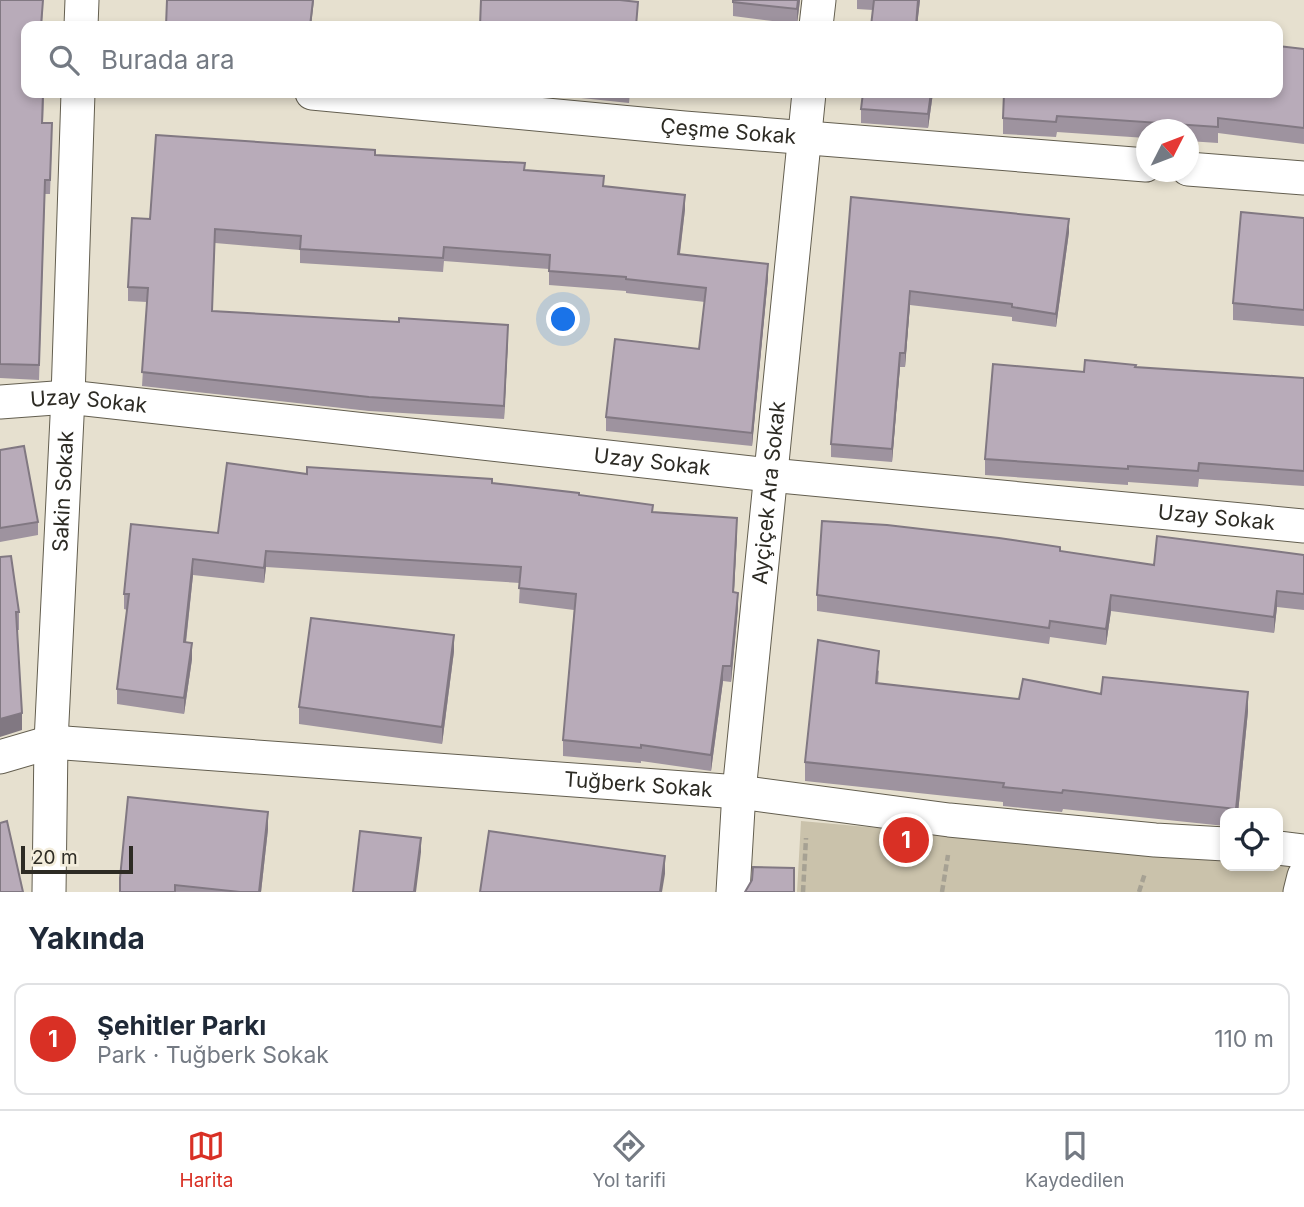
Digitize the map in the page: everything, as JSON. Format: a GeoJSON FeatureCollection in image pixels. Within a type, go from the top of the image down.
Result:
{"type":"FeatureCollection","features":[{"type":"Feature","properties":{"kind":"street"},"geometry":{"type":"LineString","coordinates":[[81,21],[82,0]]}},
{"type":"Feature","properties":{"kind":"street"},"geometry":{"type":"LineString","coordinates":[[817,21],[819,0]]}},
{"type":"Feature","properties":{"kind":"street","name":"Sakin Sokak"},"geometry":{"type":"LineString","coordinates":[[49,892],[51,742],[68,397],[78,98]]}},
{"type":"Feature","properties":{"kind":"street","name":"Çeşme Sokak"},"geometry":{"type":"LineString","coordinates":[[367,98],[805,138],[1136,164]]}},
{"type":"Feature","properties":{"kind":"street","name":"Ayçiçek Ara Sokak"},"geometry":{"type":"LineString","coordinates":[[733,892],[739,792],[809,98]]}},
{"type":"Feature","properties":{"kind":"street"},"geometry":{"type":"LineString","coordinates":[[1199,170],[1304,178]]}},
{"type":"Feature","properties":{"kind":"street","name":"Uzay Sokak"},"geometry":{"type":"LineString","coordinates":[[0,402],[68,397],[770,475],[1304,526]]}},
{"type":"Feature","properties":{"kind":"street"},"geometry":{"type":"LineString","coordinates":[[0,757],[51,742]]}},
{"type":"Feature","properties":{"kind":"street","name":"Tuğberk Sokak"},"geometry":{"type":"LineString","coordinates":[[51,742],[739,792],[949,820],[1220,844]]}},
{"type":"Feature","properties":{"kind":"street"},"geometry":{"type":"LineString","coordinates":[[1283,849],[1304,851]]}},
{"type":"Feature","properties":{"kind":"street"},"geometry":{"type":"LineString","coordinates":[[1300,892],[1304,876]]}},
{"type":"Feature","properties":{"kind":"shaded area"},"geometry":{"type":"Polygon","coordinates":[[[801,821],[1220,859],[1220,871],[1283,871],[1283,865],[1296,865],[1287,892],[797,892],[801,821]]]}},
{"type":"Feature","properties":{"kind":"building"},"geometry":{"type":"Polygon","coordinates":[[[0,0],[43,0],[41,21],[21,21],[21,98],[43,98],[42,123],[52,123],[50,180],[45,180],[39,365],[0,364],[0,0]]]}},
{"type":"Feature","properties":{"kind":"building"},"geometry":{"type":"Polygon","coordinates":[[[167,0],[313,0],[311,21],[166,21],[167,0]]]}},
{"type":"Feature","properties":{"kind":"building"},"geometry":{"type":"Polygon","coordinates":[[[481,0],[638,2],[636,21],[480,21],[481,0]]]}},
{"type":"Feature","properties":{"kind":"building"},"geometry":{"type":"Polygon","coordinates":[[[733,0],[798,0],[797,9],[733,0]]]}},
{"type":"Feature","properties":{"kind":"building"},"geometry":{"type":"Polygon","coordinates":[[[874,0],[918,0],[916,21],[872,21],[874,0]]]}},
{"type":"Feature","properties":{"kind":"building"},"geometry":{"type":"Polygon","coordinates":[[[1283,47],[1304,49],[1304,128],[1218,118],[1218,127],[1199,126],[1199,119],[1136,119],[1136,121],[1057,116],[1056,122],[1003,118],[1004,98],[1283,98],[1283,47]]]}},
{"type":"Feature","properties":{"kind":"building"},"geometry":{"type":"Polygon","coordinates":[[[862,98],[930,98],[928,114],[861,109],[862,98]]]}},
{"type":"Feature","properties":{"kind":"building"},"geometry":{"type":"Polygon","coordinates":[[[156,135],[375,150],[375,155],[525,163],[524,170],[604,176],[603,186],[685,195],[678,254],[768,264],[752,433],[606,417],[615,339],[699,349],[706,288],[626,277],[549,271],[550,255],[444,247],[443,258],[300,249],[301,236],[215,229],[212,311],[399,322],[399,318],[508,325],[504,406],[369,397],[142,372],[148,288],[128,287],[132,218],[150,219],[156,135]]]}},
{"type":"Feature","properties":{"kind":"building"},"geometry":{"type":"Polygon","coordinates":[[[851,197],[1069,219],[1056,314],[1012,307],[1012,304],[910,291],[905,353],[900,353],[892,449],[831,444],[851,197]]]}},
{"type":"Feature","properties":{"kind":"building"},"geometry":{"type":"Polygon","coordinates":[[[1241,212],[1304,218],[1304,310],[1233,303],[1241,212]]]}},
{"type":"Feature","properties":{"kind":"building"},"geometry":{"type":"Polygon","coordinates":[[[1085,360],[1136,365],[1135,367],[1304,378],[1304,471],[1199,463],[1198,471],[1128,466],[1128,469],[985,459],[993,364],[1084,372],[1085,360]]]}},
{"type":"Feature","properties":{"kind":"building"},"geometry":{"type":"Polygon","coordinates":[[[24,446],[38,522],[0,528],[0,450],[24,446]]]}},
{"type":"Feature","properties":{"kind":"building"},"geometry":{"type":"Polygon","coordinates":[[[227,463],[307,474],[307,467],[492,479],[492,483],[653,505],[652,512],[737,518],[733,592],[738,593],[731,666],[723,666],[711,755],[641,745],[641,748],[563,740],[576,594],[519,588],[521,567],[266,551],[264,568],[193,559],[184,642],[192,643],[184,698],[117,689],[129,594],[124,594],[131,524],[218,533],[227,463]]]}},
{"type":"Feature","properties":{"kind":"building"},"geometry":{"type":"Polygon","coordinates":[[[822,521],[887,525],[999,538],[1060,547],[1060,551],[1154,565],[1157,536],[1304,555],[1304,594],[1277,591],[1274,617],[1111,595],[1106,629],[1050,621],[1049,628],[817,595],[822,521]]]}},
{"type":"Feature","properties":{"kind":"building"},"geometry":{"type":"Polygon","coordinates":[[[11,556],[19,612],[16,612],[22,713],[0,719],[0,557],[11,556]]]}},
{"type":"Feature","properties":{"kind":"building"},"geometry":{"type":"Polygon","coordinates":[[[311,618],[454,635],[442,727],[299,707],[311,618]]]}},
{"type":"Feature","properties":{"kind":"building"},"geometry":{"type":"Polygon","coordinates":[[[818,640],[879,651],[876,683],[1019,699],[1023,679],[1101,694],[1103,677],[1248,692],[1236,808],[1063,790],[1062,793],[1003,787],[1004,783],[805,762],[818,640]]]}},
{"type":"Feature","properties":{"kind":"building"},"geometry":{"type":"Polygon","coordinates":[[[128,797],[268,812],[259,892],[175,885],[175,892],[120,892],[128,797]]]}},
{"type":"Feature","properties":{"kind":"building"},"geometry":{"type":"Polygon","coordinates":[[[7,821],[23,892],[0,892],[0,823],[7,821]]]}},
{"type":"Feature","properties":{"kind":"building"},"geometry":{"type":"Polygon","coordinates":[[[360,831],[421,838],[414,892],[353,892],[360,831]]]}},
{"type":"Feature","properties":{"kind":"building"},"geometry":{"type":"Polygon","coordinates":[[[489,831],[665,856],[660,892],[480,892],[489,831]]]}},
{"type":"Feature","properties":{"kind":"building"},"geometry":{"type":"Polygon","coordinates":[[[753,867],[794,868],[794,892],[745,892],[752,880],[753,867]]]}},
{"type":"Feature","properties":{"kind":"place","name":"Şehitler Parkı"},"geometry":{"type":"Point","coordinates":[906,840]}}]}
